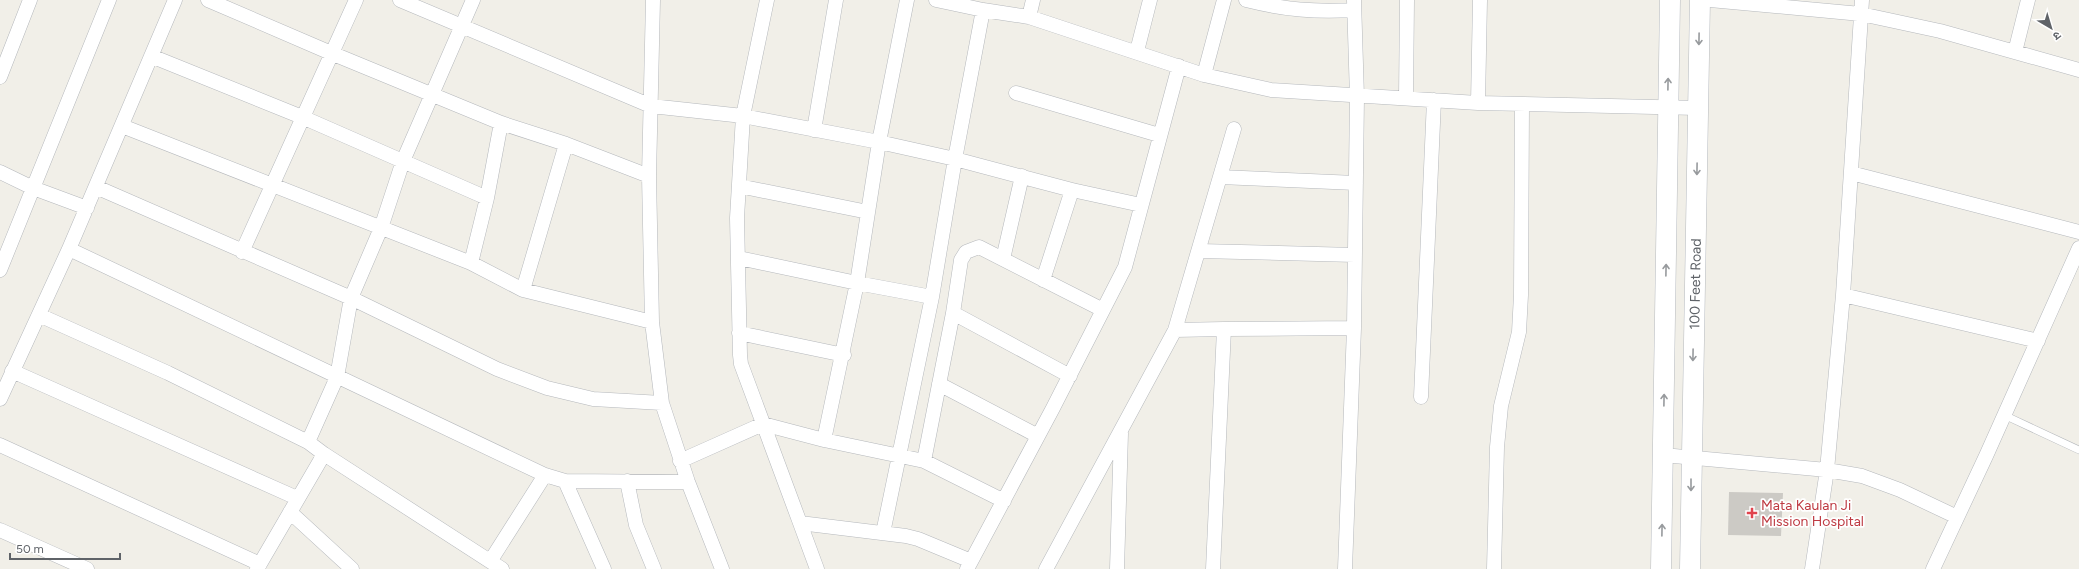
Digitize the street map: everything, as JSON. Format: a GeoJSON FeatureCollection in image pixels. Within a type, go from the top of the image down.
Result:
{"type":"FeatureCollection","features":[{"type":"Feature","properties":{"kind":"main road","name":"100 Feet Road"},"geometry":{"type":"LineString","coordinates":[[1661,569],[1670,0]]}},
{"type":"Feature","properties":{"kind":"main road","name":"100 Feet Road"},"geometry":{"type":"LineString","coordinates":[[1690,569],[1700,0]]}},
{"type":"Feature","properties":{"kind":"street"},"geometry":{"type":"LineString","coordinates":[[0,77],[30,0]]}},
{"type":"Feature","properties":{"kind":"street"},"geometry":{"type":"LineString","coordinates":[[0,270],[109,0]]}},
{"type":"Feature","properties":{"kind":"street"},"geometry":{"type":"LineString","coordinates":[[0,399],[87,208],[175,0]]}},
{"type":"Feature","properties":{"kind":"street"},"geometry":{"type":"LineString","coordinates":[[208,0],[331,53],[501,123],[566,144],[649,176]]}},
{"type":"Feature","properties":{"kind":"street"},"geometry":{"type":"LineString","coordinates":[[242,252],[356,0]]}},
{"type":"Feature","properties":{"kind":"street"},"geometry":{"type":"LineString","coordinates":[[400,0],[652,106],[743,116],[879,142],[955,159],[1072,190],[1141,205]]}},
{"type":"Feature","properties":{"kind":"street"},"geometry":{"type":"LineString","coordinates":[[308,442],[337,377],[351,298],[381,228],[403,161],[473,0]]}},
{"type":"Feature","properties":{"kind":"street"},"geometry":{"type":"LineString","coordinates":[[654,0],[649,176],[652,322],[662,403],[680,461],[722,569]]}},
{"type":"Feature","properties":{"kind":"street"},"geometry":{"type":"LineString","coordinates":[[766,0],[743,116],[737,218],[741,364],[817,569]]}},
{"type":"Feature","properties":{"kind":"street"},"geometry":{"type":"LineString","coordinates":[[814,130],[836,0]]}},
{"type":"Feature","properties":{"kind":"street"},"geometry":{"type":"LineString","coordinates":[[824,440],[844,354],[857,284],[879,142],[907,0]]}},
{"type":"Feature","properties":{"kind":"street"},"geometry":{"type":"LineString","coordinates":[[936,0],[983,10],[1029,17],[1137,51],[1204,75],[1271,90],[1357,97],[1406,98],[1478,103],[1668,106],[1698,108]]}},
{"type":"Feature","properties":{"kind":"street"},"geometry":{"type":"LineString","coordinates":[[1029,17],[1033,0]]}},
{"type":"Feature","properties":{"kind":"street"},"geometry":{"type":"LineString","coordinates":[[1137,51],[1150,0]]}},
{"type":"Feature","properties":{"kind":"street"},"geometry":{"type":"LineString","coordinates":[[1204,75],[1224,0]]}},
{"type":"Feature","properties":{"kind":"street"},"geometry":{"type":"LineString","coordinates":[[1246,0],[1288,10],[1316,12],[1354,5],[1357,97],[1354,328],[1345,569]]}},
{"type":"Feature","properties":{"kind":"street"},"geometry":{"type":"LineString","coordinates":[[1406,98],[1407,0]]}},
{"type":"Feature","properties":{"kind":"street"},"geometry":{"type":"LineString","coordinates":[[1478,103],[1480,0]]}},
{"type":"Feature","properties":{"kind":"street"},"geometry":{"type":"LineString","coordinates":[[1710,0],[1861,14],[1940,31],[2079,70]]}},
{"type":"Feature","properties":{"kind":"street"},"geometry":{"type":"LineString","coordinates":[[1812,569],[1827,470],[1844,295],[1862,0]]}},
{"type":"Feature","properties":{"kind":"street"},"geometry":{"type":"LineString","coordinates":[[2015,52],[2028,0]]}},
{"type":"Feature","properties":{"kind":"street"},"geometry":{"type":"LineString","coordinates":[[883,533],[932,297],[955,159],[983,10]]}},
{"type":"Feature","properties":{"kind":"street"},"geometry":{"type":"LineString","coordinates":[[151,56],[302,117],[487,198]]}},
{"type":"Feature","properties":{"kind":"street"},"geometry":{"type":"LineString","coordinates":[[800,523],[883,533],[918,539],[969,565],[1070,376],[1125,267],[1179,66]]}},
{"type":"Feature","properties":{"kind":"street"},"geometry":{"type":"LineString","coordinates":[[1016,93],[1160,135]]}},
{"type":"Feature","properties":{"kind":"street"},"geometry":{"type":"LineString","coordinates":[[1421,397],[1434,100]]}},
{"type":"Feature","properties":{"kind":"street"},"geometry":{"type":"LineString","coordinates":[[1494,569],[1497,447],[1500,406],[1519,332],[1521,295],[1522,104]]}},
{"type":"Feature","properties":{"kind":"street"},"geometry":{"type":"LineString","coordinates":[[471,263],[487,198],[501,123]]}},
{"type":"Feature","properties":{"kind":"street"},"geometry":{"type":"LineString","coordinates":[[122,126],[471,263],[523,290],[652,322]]}},
{"type":"Feature","properties":{"kind":"street"},"geometry":{"type":"LineString","coordinates":[[1046,569],[1175,330],[1234,129]]}},
{"type":"Feature","properties":{"kind":"street"},"geometry":{"type":"LineString","coordinates":[[523,290],[566,144]]}},
{"type":"Feature","properties":{"kind":"street"},"geometry":{"type":"LineString","coordinates":[[0,172],[33,188],[87,208]]}},
{"type":"Feature","properties":{"kind":"street"},"geometry":{"type":"LineString","coordinates":[[1851,173],[2079,232]]}},
{"type":"Feature","properties":{"kind":"street"},"geometry":{"type":"LineString","coordinates":[[1003,259],[1022,176]]}},
{"type":"Feature","properties":{"kind":"street"},"geometry":{"type":"LineString","coordinates":[[1220,177],[1356,183]]}},
{"type":"Feature","properties":{"kind":"street"},"geometry":{"type":"LineString","coordinates":[[739,186],[868,212]]}},
{"type":"Feature","properties":{"kind":"street"},"geometry":{"type":"LineString","coordinates":[[96,187],[242,252],[351,298],[497,370],[548,388],[593,399],[662,403]]}},
{"type":"Feature","properties":{"kind":"street"},"geometry":{"type":"LineString","coordinates":[[1043,280],[1072,190]]}},
{"type":"Feature","properties":{"kind":"street"},"geometry":{"type":"LineString","coordinates":[[924,461],[953,313],[961,260],[966,252],[979,247],[1103,310]]}},
{"type":"Feature","properties":{"kind":"street"},"geometry":{"type":"LineString","coordinates":[[1933,569],[2079,248]]}},
{"type":"Feature","properties":{"kind":"street"},"geometry":{"type":"LineString","coordinates":[[69,249],[545,475],[565,481],[688,482]]}},
{"type":"Feature","properties":{"kind":"street"},"geometry":{"type":"LineString","coordinates":[[1199,251],[1355,255]]}},
{"type":"Feature","properties":{"kind":"street"},"geometry":{"type":"LineString","coordinates":[[739,258],[857,284],[932,297]]}},
{"type":"Feature","properties":{"kind":"street"},"geometry":{"type":"LineString","coordinates":[[1844,295],[2038,341]]}},
{"type":"Feature","properties":{"kind":"street"},"geometry":{"type":"LineString","coordinates":[[953,313],[1070,376]]}},
{"type":"Feature","properties":{"kind":"street"},"geometry":{"type":"LineString","coordinates":[[39,315],[168,373],[308,442],[324,454],[491,560],[502,569]]}},
{"type":"Feature","properties":{"kind":"street"},"geometry":{"type":"LineString","coordinates":[[1175,330],[1354,328]]}},
{"type":"Feature","properties":{"kind":"street"},"geometry":{"type":"LineString","coordinates":[[1213,569],[1224,329]]}},
{"type":"Feature","properties":{"kind":"street"},"geometry":{"type":"LineString","coordinates":[[739,333],[844,354]]}},
{"type":"Feature","properties":{"kind":"street"},"geometry":{"type":"LineString","coordinates":[[12,371],[297,498]]}},
{"type":"Feature","properties":{"kind":"street"},"geometry":{"type":"LineString","coordinates":[[939,384],[1038,436]]}},
{"type":"Feature","properties":{"kind":"street"},"geometry":{"type":"LineString","coordinates":[[680,461],[763,424],[824,440],[924,461],[1004,501]]}},
{"type":"Feature","properties":{"kind":"street"},"geometry":{"type":"LineString","coordinates":[[1117,569],[1121,431]]}},
{"type":"Feature","properties":{"kind":"street"},"geometry":{"type":"LineString","coordinates":[[0,445],[258,566],[324,454]]}},
{"type":"Feature","properties":{"kind":"street"},"geometry":{"type":"LineString","coordinates":[[1663,455],[1691,459],[1827,470],[1862,476],[1900,490],[1957,517]]}},
{"type":"Feature","properties":{"kind":"street"},"geometry":{"type":"LineString","coordinates":[[491,560],[545,475]]}},
{"type":"Feature","properties":{"kind":"street"},"geometry":{"type":"LineString","coordinates":[[565,481],[604,569]]}},
{"type":"Feature","properties":{"kind":"street"},"geometry":{"type":"LineString","coordinates":[[627,481],[636,525],[654,569]]}},
{"type":"Feature","properties":{"kind":"street"},"geometry":{"type":"LineString","coordinates":[[290,512],[352,569]]}},
{"type":"Feature","properties":{"kind":"street"},"geometry":{"type":"LineString","coordinates":[[0,530],[86,569]]}},
{"type":"Feature","properties":{"kind":"lane"},"geometry":{"type":"LineString","coordinates":[[2004,415],[2079,450]]}},
{"type":"Feature","properties":{"kind":"building"},"geometry":{"type":"Polygon","coordinates":[[[1729,492],[1783,493],[1781,536],[1728,535],[1729,492]]]}},
{"type":"Feature","properties":{"kind":"place","name":"Mata Kaulan Ji Mission Hospital"},"geometry":{"type":"Point","coordinates":[1752,513]}}]}
